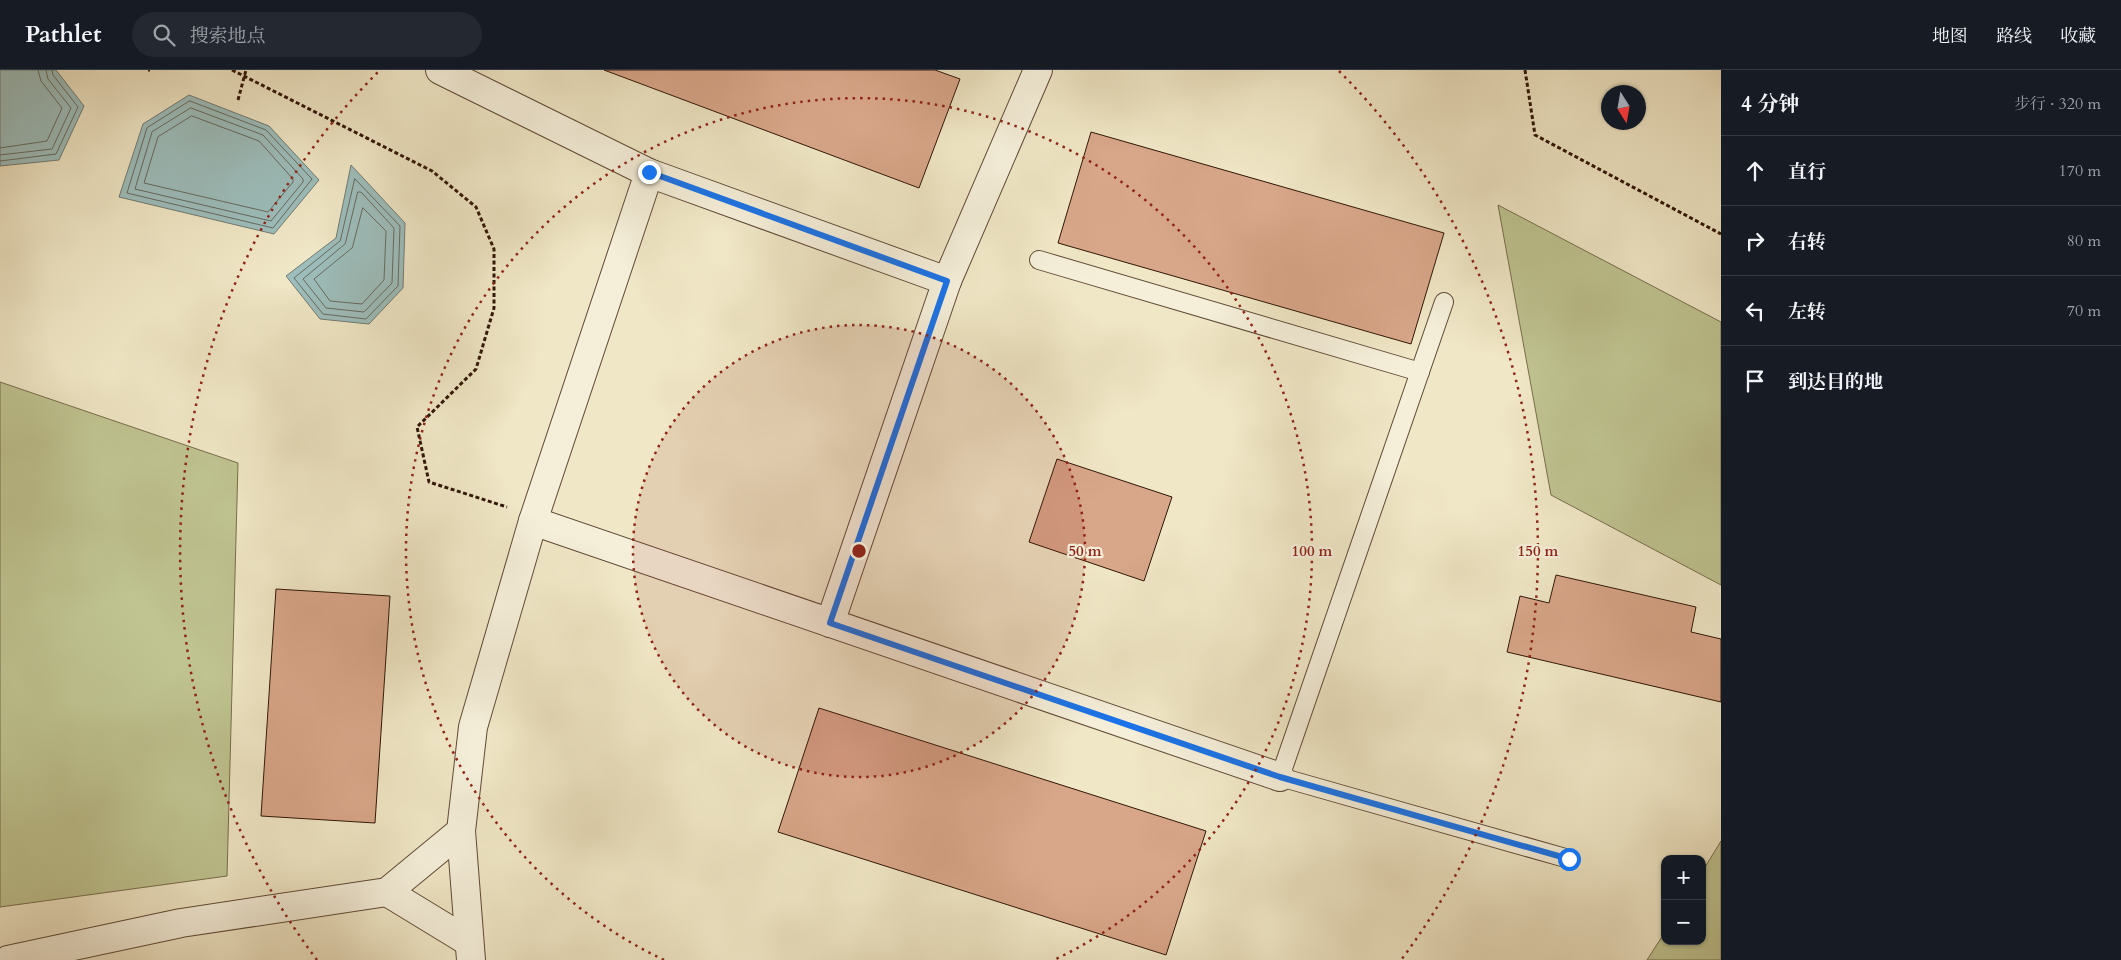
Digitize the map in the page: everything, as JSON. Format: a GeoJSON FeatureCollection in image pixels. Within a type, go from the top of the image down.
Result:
{"type":"FeatureCollection","features":[{"type":"Feature","properties":{"kind":"street"},"geometry":{"type":"LineString","coordinates":[[440,70],[649,172],[947,281]]}},
{"type":"Feature","properties":{"kind":"street"},"geometry":{"type":"LineString","coordinates":[[830,623],[947,281],[1038,70]]}},
{"type":"Feature","properties":{"kind":"street"},"geometry":{"type":"LineString","coordinates":[[470,951],[461,831],[474,727],[533,522],[649,172]]}},
{"type":"Feature","properties":{"kind":"street"},"geometry":{"type":"LineString","coordinates":[[533,522],[1280,777]]}},
{"type":"Feature","properties":{"kind":"street"},"geometry":{"type":"LineString","coordinates":[[8,960],[180,923],[387,892],[461,831]]}},
{"type":"Feature","properties":{"kind":"street"},"geometry":{"type":"LineString","coordinates":[[387,892],[470,951]]}},
{"type":"Feature","properties":{"kind":"lane"},"geometry":{"type":"LineString","coordinates":[[1039,260],[1420,372]]}},
{"type":"Feature","properties":{"kind":"lane"},"geometry":{"type":"LineString","coordinates":[[1444,302],[1280,777],[1569,859]]}},
{"type":"Feature","properties":{"kind":"path"},"geometry":{"type":"LineString","coordinates":[[232,70],[432,171],[476,207],[494,249],[494,308],[476,369],[417,427],[430,482],[510,508]]}},
{"type":"Feature","properties":{"kind":"path"},"geometry":{"type":"LineString","coordinates":[[238,100],[246,70]]}},
{"type":"Feature","properties":{"kind":"path"},"geometry":{"type":"LineString","coordinates":[[1525,70],[1535,135],[1721,234]]}},
{"type":"Feature","properties":{"kind":"green space"},"geometry":{"type":"Polygon","coordinates":[[[1498,205],[1721,322],[1721,585],[1551,495],[1498,205]]]}},
{"type":"Feature","properties":{"kind":"green space"},"geometry":{"type":"Polygon","coordinates":[[[0,382],[238,463],[227,876],[0,907],[0,382]]]}},
{"type":"Feature","properties":{"kind":"green space"},"geometry":{"type":"Polygon","coordinates":[[[1721,841],[1721,960],[1647,960],[1661,938],[1661,945],[1706,945],[1706,865],[1721,841]]]}},
{"type":"Feature","properties":{"kind":"water"},"geometry":{"type":"Polygon","coordinates":[[[0,70],[56,70],[84,106],[59,160],[0,166],[0,70]]]}},
{"type":"Feature","properties":{"kind":"water"},"geometry":{"type":"Polygon","coordinates":[[[189,95],[269,126],[319,180],[274,234],[119,197],[143,124],[189,95]]]}},
{"type":"Feature","properties":{"kind":"water"},"geometry":{"type":"Polygon","coordinates":[[[351,165],[405,223],[403,288],[369,324],[320,319],[286,276],[336,238],[351,165]]]}},
{"type":"Feature","properties":{"kind":"building"},"geometry":{"type":"Polygon","coordinates":[[[604,70],[935,70],[960,79],[919,188],[604,70]]]}},
{"type":"Feature","properties":{"kind":"building"},"geometry":{"type":"Polygon","coordinates":[[[1091,132],[1444,233],[1411,344],[1058,243],[1091,132]]]}},
{"type":"Feature","properties":{"kind":"building"},"geometry":{"type":"Polygon","coordinates":[[[1057,459],[1172,497],[1144,581],[1029,542],[1057,459]]]}},
{"type":"Feature","properties":{"kind":"building"},"geometry":{"type":"Polygon","coordinates":[[[1556,575],[1696,607],[1691,632],[1721,639],[1721,702],[1507,652],[1520,596],[1549,603],[1556,575]]]}},
{"type":"Feature","properties":{"kind":"building"},"geometry":{"type":"Polygon","coordinates":[[[276,589],[390,596],[375,823],[261,816],[276,589]]]}},
{"type":"Feature","properties":{"kind":"building"},"geometry":{"type":"Polygon","coordinates":[[[819,708],[1206,831],[1166,955],[778,832],[819,708]]]}},
{"type":"Feature","properties":{"kind":"route"},"geometry":{"type":"LineString","coordinates":[[649,172],[947,281],[830,623],[1280,777],[1569,859]]}}]}
